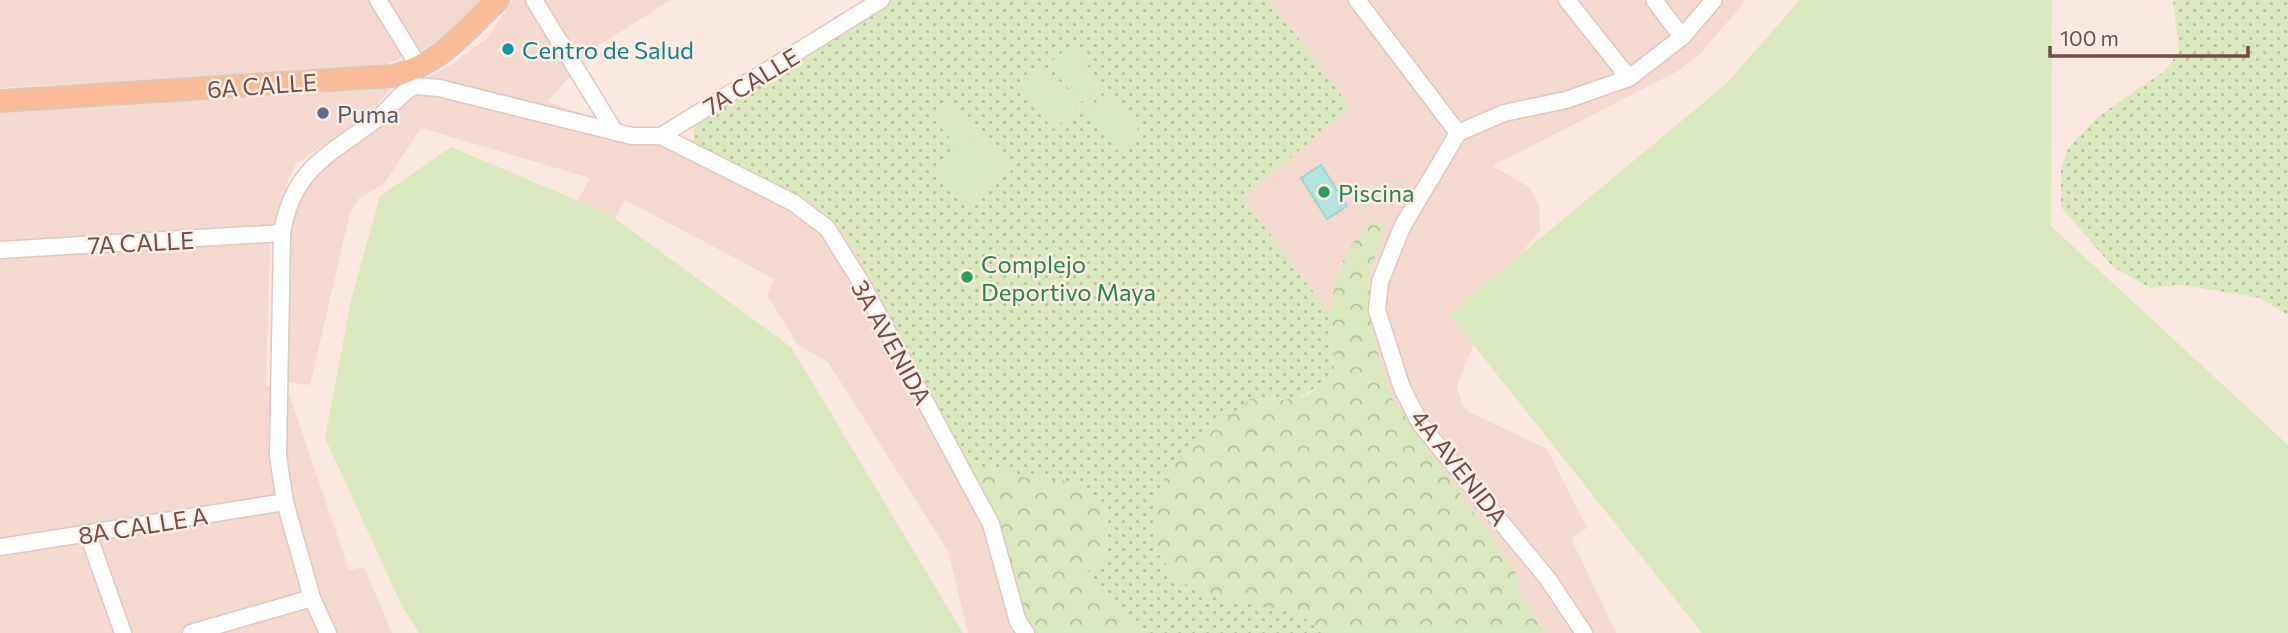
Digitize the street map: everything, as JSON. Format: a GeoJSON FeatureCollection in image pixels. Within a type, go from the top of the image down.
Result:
{"type":"FeatureCollection","features":[{"type":"Feature","properties":{"kind":"main road","name":"6A CALLE"},"geometry":{"type":"LineString","coordinates":[[0,102],[393,76],[420,68],[444,52],[498,0]]}},
{"type":"Feature","properties":{"kind":"street"},"geometry":{"type":"LineString","coordinates":[[378,0],[420,68]]}},
{"type":"Feature","properties":{"kind":"street"},"geometry":{"type":"LineString","coordinates":[[534,0],[615,132]]}},
{"type":"Feature","properties":{"kind":"street","name":"7A CALLE"},"geometry":{"type":"LineString","coordinates":[[661,135],[881,0]]}},
{"type":"Feature","properties":{"kind":"street"},"geometry":{"type":"LineString","coordinates":[[1357,0],[1458,133],[1504,113],[1566,100],[1629,78],[1682,37],[1714,0]]}},
{"type":"Feature","properties":{"kind":"street"},"geometry":{"type":"LineString","coordinates":[[1567,0],[1629,78]]}},
{"type":"Feature","properties":{"kind":"street"},"geometry":{"type":"LineString","coordinates":[[1654,0],[1682,37]]}},
{"type":"Feature","properties":{"kind":"street"},"geometry":{"type":"LineString","coordinates":[[328,633],[312,598],[285,502],[278,456],[282,233],[286,209],[305,174],[321,158],[381,116],[415,86],[439,88],[645,138],[661,135]]}},
{"type":"Feature","properties":{"kind":"street","name":"4A AVENIDA"},"geometry":{"type":"LineString","coordinates":[[1458,133],[1402,228],[1380,282],[1377,310],[1402,388],[1421,425],[1548,579],[1584,633]]}},
{"type":"Feature","properties":{"kind":"street","name":"3A AVENIDA"},"geometry":{"type":"LineString","coordinates":[[661,135],[794,203],[827,228],[862,284],[991,524],[1018,622],[1026,633]]}},
{"type":"Feature","properties":{"kind":"street","name":"7A CALLE"},"geometry":{"type":"LineString","coordinates":[[0,250],[282,233]]}},
{"type":"Feature","properties":{"kind":"street","name":"8A CALLE A"},"geometry":{"type":"LineString","coordinates":[[0,547],[285,502]]}},
{"type":"Feature","properties":{"kind":"street"},"geometry":{"type":"LineString","coordinates":[[88,534],[123,633]]}},
{"type":"Feature","properties":{"kind":"street"},"geometry":{"type":"LineString","coordinates":[[191,633],[312,598]]}},
{"type":"Feature","properties":{"kind":"shaded area"},"geometry":{"type":"Polygon","coordinates":[[[0,0],[482,0],[466,21],[426,48],[380,67],[0,88],[0,0]]]}},
{"type":"Feature","properties":{"kind":"shaded area"},"geometry":{"type":"Polygon","coordinates":[[[513,0],[671,0],[596,47],[547,102],[693,150],[790,190],[812,201],[839,227],[864,266],[969,472],[1033,633],[968,633],[948,551],[828,362],[797,344],[767,294],[775,279],[625,200],[613,222],[576,204],[590,178],[421,128],[383,185],[359,198],[350,213],[310,385],[285,382],[349,570],[364,567],[392,633],[0,633],[0,111],[400,78],[369,114],[296,164],[288,181],[270,237],[266,386],[284,382],[291,221],[305,187],[319,170],[356,146],[388,119],[421,81],[452,64],[486,39],[513,0]]]}},
{"type":"Feature","properties":{"kind":"shaded area"},"geometry":{"type":"Polygon","coordinates":[[[1269,0],[1746,0],[1700,54],[1678,71],[1492,166],[1529,187],[1539,205],[1540,230],[1498,283],[1457,386],[1462,405],[1469,412],[1547,449],[1587,528],[1571,538],[1616,633],[1546,633],[1519,592],[1515,570],[1392,398],[1379,358],[1368,278],[1385,224],[1340,264],[1331,315],[1243,198],[1349,107],[1269,0]]]}},
{"type":"Feature","properties":{"kind":"green space"},"geometry":{"type":"Polygon","coordinates":[[[887,0],[1269,0],[1350,107],[1243,198],[1331,315],[1334,369],[1314,389],[1298,398],[1251,399],[1268,605],[1296,612],[1326,633],[1141,633],[1083,574],[1108,557],[1104,505],[1081,482],[1027,478],[996,469],[969,472],[864,266],[839,227],[812,202],[790,190],[693,150],[694,127],[887,0]]]}},
{"type":"Feature","properties":{"kind":"green space"},"geometry":{"type":"Polygon","coordinates":[[[1800,0],[2052,0],[2051,226],[2288,445],[2288,633],[1702,633],[1449,314],[1726,84],[1800,0]]]}},
{"type":"Feature","properties":{"kind":"green space"},"geometry":{"type":"Polygon","coordinates":[[[2173,0],[2288,0],[2288,315],[2260,298],[2182,285],[2150,288],[2112,266],[2061,207],[2061,170],[2068,148],[2100,115],[2166,70],[2179,51],[2173,0]]]}},
{"type":"Feature","properties":{"kind":"green space"},"geometry":{"type":"Polygon","coordinates":[[[1071,45],[1103,85],[1080,103],[1048,64],[1071,45]]]}},
{"type":"Feature","properties":{"kind":"green space"},"geometry":{"type":"Polygon","coordinates":[[[1043,67],[1077,110],[1053,129],[1019,87],[1043,67]]]}},
{"type":"Feature","properties":{"kind":"green space"},"geometry":{"type":"Polygon","coordinates":[[[1109,92],[1140,132],[1117,150],[1085,110],[1109,92]]]}},
{"type":"Feature","properties":{"kind":"green space"},"geometry":{"type":"Polygon","coordinates":[[[951,103],[975,131],[957,147],[933,118],[951,103]]]}},
{"type":"Feature","properties":{"kind":"green space"},"geometry":{"type":"Polygon","coordinates":[[[982,131],[1013,169],[967,207],[936,168],[982,131]]]}},
{"type":"Feature","properties":{"kind":"green space"},"geometry":{"type":"Polygon","coordinates":[[[451,147],[609,214],[791,347],[963,633],[419,633],[402,606],[325,438],[351,300],[380,196],[451,147]]]}},
{"type":"Feature","properties":{"kind":"green space"},"geometry":{"type":"Polygon","coordinates":[[[1373,220],[1386,224],[1368,278],[1379,358],[1392,398],[1515,570],[1519,592],[1546,633],[1326,633],[1296,612],[1206,596],[1175,578],[1154,547],[1154,503],[1171,469],[1195,441],[1251,399],[1283,400],[1308,396],[1334,369],[1331,321],[1332,300],[1338,274],[1355,240],[1373,220]]]}},
{"type":"Feature","properties":{"kind":"green space"},"geometry":{"type":"Polygon","coordinates":[[[996,469],[1027,478],[1081,482],[1104,505],[1108,557],[1084,574],[1141,633],[1033,633],[1021,611],[969,472],[996,469]]]}},
{"type":"Feature","properties":{"kind":"water","name":"Piscina"},"geometry":{"type":"Polygon","coordinates":[[[1321,165],[1347,206],[1327,219],[1301,178],[1321,165]]]}},
{"type":"Feature","properties":{"kind":"place","name":"Centro de Salud"},"geometry":{"type":"Point","coordinates":[508,49]}},
{"type":"Feature","properties":{"kind":"place","name":"Puma"},"geometry":{"type":"Point","coordinates":[323,113]}},
{"type":"Feature","properties":{"kind":"place","name":"Piscina"},"geometry":{"type":"Point","coordinates":[1324,192]}},
{"type":"Feature","properties":{"kind":"place","name":"Complejo Deportivo Maya"},"geometry":{"type":"Point","coordinates":[967,277]}}]}
